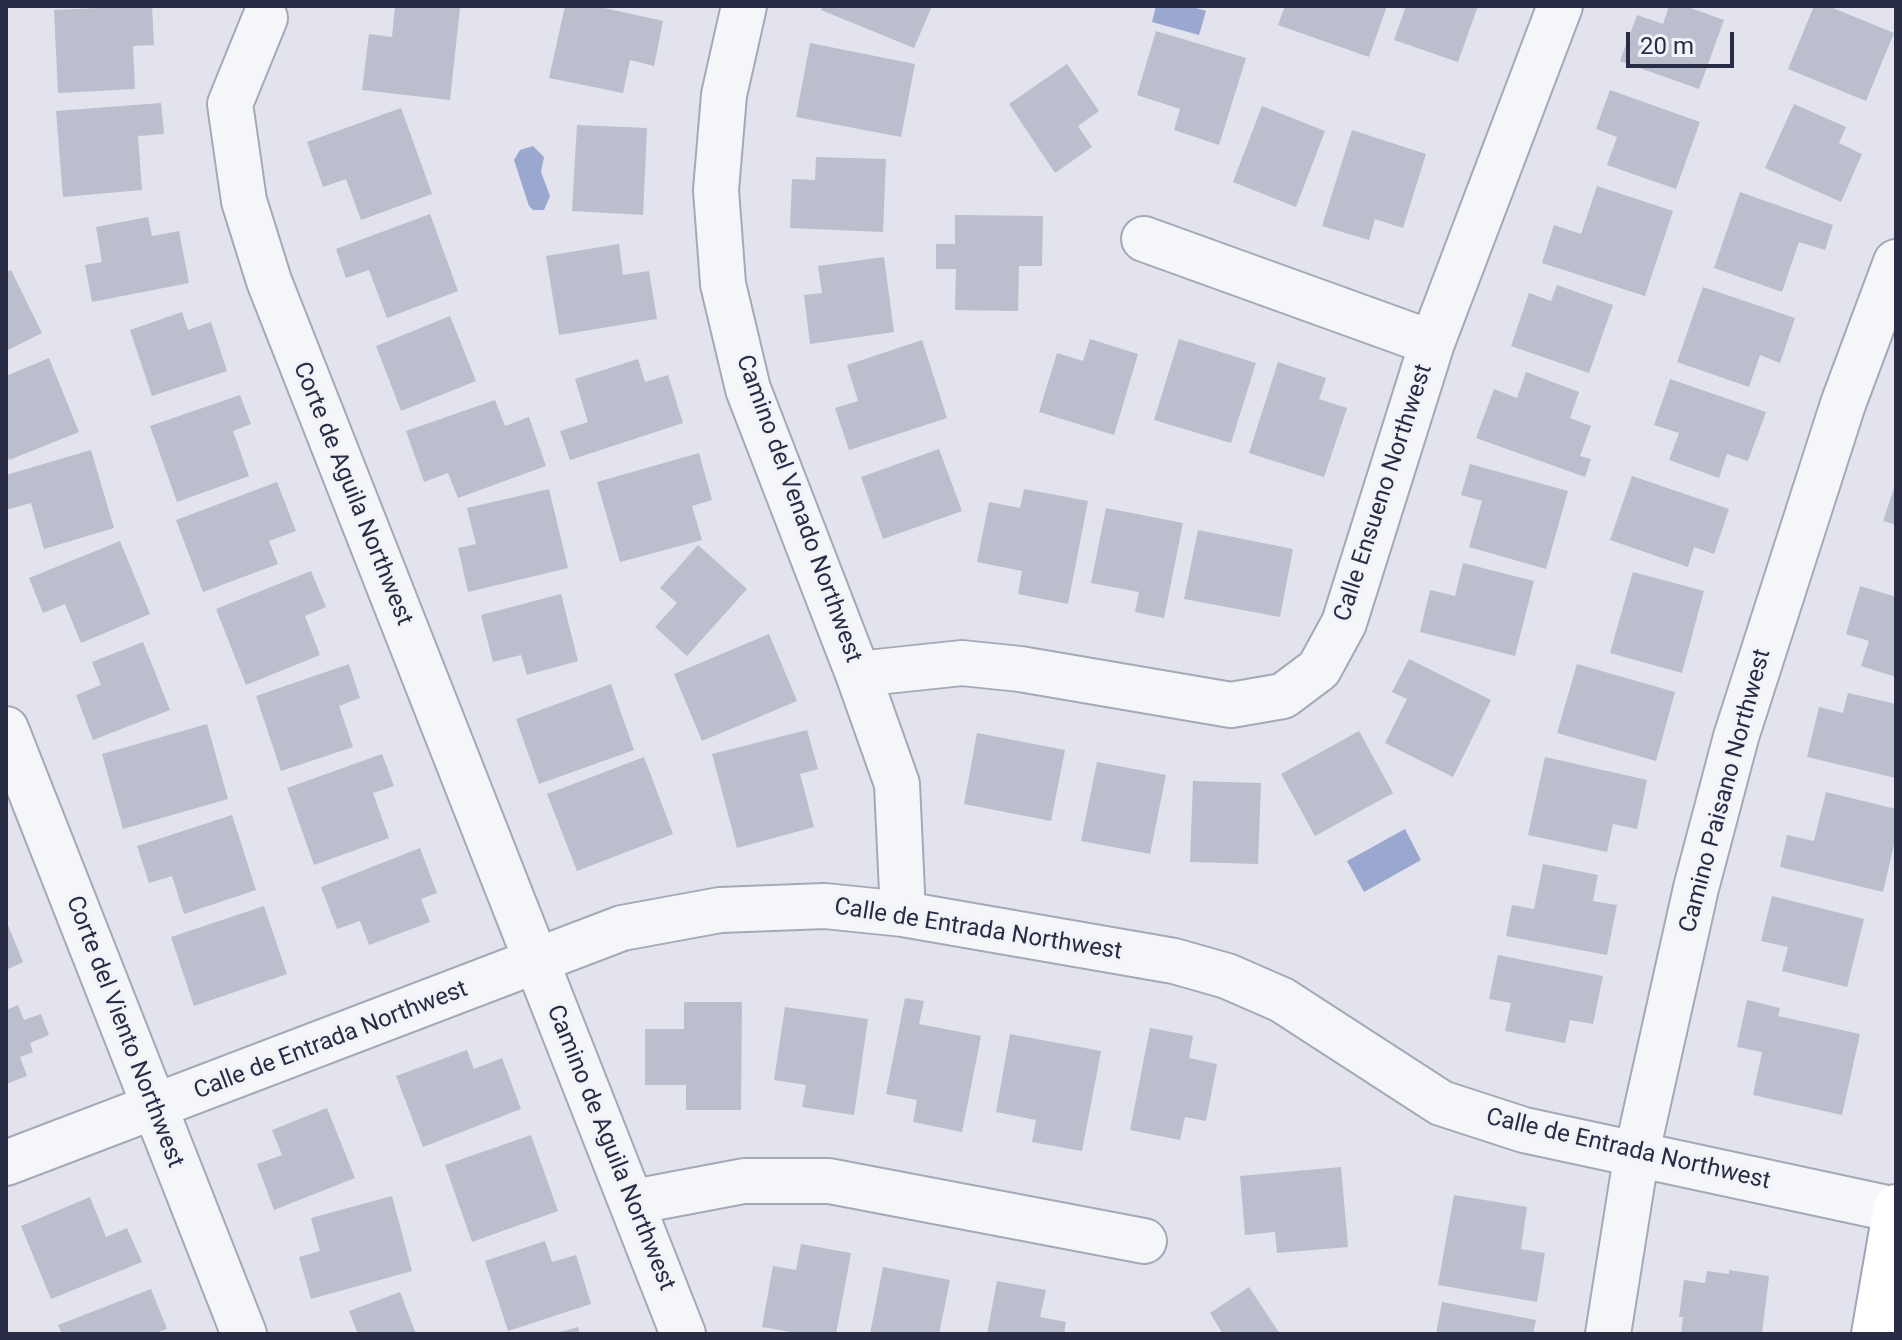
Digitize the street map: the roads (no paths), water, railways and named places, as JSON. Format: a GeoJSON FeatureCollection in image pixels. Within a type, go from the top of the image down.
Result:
{"type":"FeatureCollection","features":[{"type":"Feature","properties":{"kind":"main road"},"geometry":{"type":"LineString","coordinates":[[1874,1334],[1896,1209]]}},
{"type":"Feature","properties":{"kind":"street","name":"Camino del Venado Northwest"},"geometry":{"type":"LineString","coordinates":[[744,6],[724,95],[716,190],[723,284],[748,389],[897,784],[903,914]]}},
{"type":"Feature","properties":{"kind":"street","name":"Calle Ensueno Northwest"},"geometry":{"type":"LineString","coordinates":[[858,674],[962,663],[1020,669],[1231,705],[1283,696],[1319,669],[1344,623],[1432,343],[1560,6]]}},
{"type":"Feature","properties":{"kind":"street","name":"Corte de Aguila Northwest"},"geometry":{"type":"LineString","coordinates":[[265,18],[230,104],[244,201],[269,281],[537,961]]}},
{"type":"Feature","properties":{"kind":"street"},"geometry":{"type":"LineString","coordinates":[[1144,239],[1432,343]]}},
{"type":"Feature","properties":{"kind":"street","name":"Camino Paisano Northwest"},"geometry":{"type":"LineString","coordinates":[[1608,1334],[1637,1152],[1696,888],[1736,737],[1843,404],[1896,262]]}},
{"type":"Feature","properties":{"kind":"street","name":"Corte del Viento Northwest"},"geometry":{"type":"LineString","coordinates":[[6,729],[244,1334]]}},
{"type":"Feature","properties":{"kind":"street","name":"Calle de Entrada Northwest"},"geometry":{"type":"LineString","coordinates":[[6,1163],[622,928],[720,910],[825,906],[903,914],[1174,961],[1227,976],[1282,1000],[1441,1103],[1524,1130],[1896,1209]]}},
{"type":"Feature","properties":{"kind":"street","name":"Camino de Aguila Northwest"},"geometry":{"type":"LineString","coordinates":[[537,961],[683,1334]]}},
{"type":"Feature","properties":{"kind":"street"},"geometry":{"type":"LineString","coordinates":[[633,1202],[744,1181],[829,1181],[1144,1241]]}},
{"type":"Feature","properties":{"kind":"water"},"geometry":{"type":"Polygon","coordinates":[[[1156,6],[1189,6],[1206,11],[1199,35],[1152,22],[1156,6]]]}},
{"type":"Feature","properties":{"kind":"water"},"geometry":{"type":"Polygon","coordinates":[[[533,146],[544,157],[541,172],[550,196],[544,210],[533,210],[529,206],[514,160],[520,150],[533,146]]]}},
{"type":"Feature","properties":{"kind":"water"},"geometry":{"type":"Polygon","coordinates":[[[1405,829],[1421,860],[1364,892],[1347,861],[1405,829]]]}}]}
